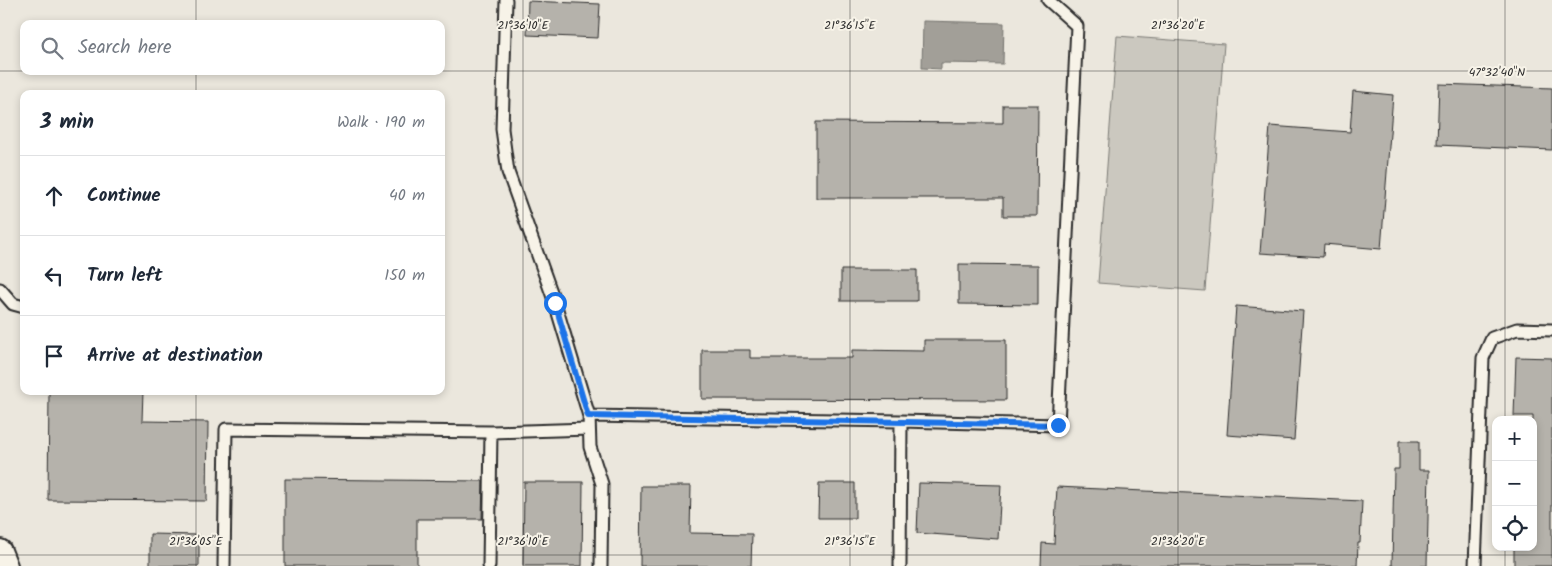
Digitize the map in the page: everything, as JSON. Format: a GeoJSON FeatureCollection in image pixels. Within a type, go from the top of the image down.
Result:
{"type":"FeatureCollection","features":[{"type":"Feature","properties":{"kind":"street"},"geometry":{"type":"LineString","coordinates":[[0,551],[6,566]]}},
{"type":"Feature","properties":{"kind":"lane"},"geometry":{"type":"LineString","coordinates":[[506,0],[502,129],[508,172],[555,303],[588,416],[590,447],[602,484],[601,566]]}},
{"type":"Feature","properties":{"kind":"lane"},"geometry":{"type":"LineString","coordinates":[[588,416],[1058,425],[1077,26],[1048,0]]}},
{"type":"Feature","properties":{"kind":"lane"},"geometry":{"type":"LineString","coordinates":[[0,289],[13,304],[20,306]]}},
{"type":"Feature","properties":{"kind":"lane"},"geometry":{"type":"LineString","coordinates":[[1475,566],[1482,358],[1492,338],[1517,330],[1552,330]]}},
{"type":"Feature","properties":{"kind":"lane"},"geometry":{"type":"LineString","coordinates":[[900,566],[902,421]]}},
{"type":"Feature","properties":{"kind":"lane"},"geometry":{"type":"LineString","coordinates":[[224,566],[226,429],[491,432],[589,429]]}},
{"type":"Feature","properties":{"kind":"lane"},"geometry":{"type":"LineString","coordinates":[[489,566],[491,432]]}},
{"type":"Feature","properties":{"kind":"shaded area"},"geometry":{"type":"Polygon","coordinates":[[[923,21],[1004,23],[1003,64],[941,63],[941,69],[922,68],[923,21]]]}},
{"type":"Feature","properties":{"kind":"shaded area"},"geometry":{"type":"Polygon","coordinates":[[[1117,36],[1224,44],[1205,291],[1098,283],[1117,36]]]}},
{"type":"Feature","properties":{"kind":"building"},"geometry":{"type":"Polygon","coordinates":[[[528,1],[600,4],[598,38],[527,35],[528,1]]]}},
{"type":"Feature","properties":{"kind":"building"},"geometry":{"type":"Polygon","coordinates":[[[1439,84],[1552,88],[1552,150],[1437,145],[1439,84]]]}},
{"type":"Feature","properties":{"kind":"building"},"geometry":{"type":"Polygon","coordinates":[[[1353,91],[1393,95],[1381,249],[1324,244],[1323,257],[1260,253],[1270,126],[1350,132],[1353,91]]]}},
{"type":"Feature","properties":{"kind":"building"},"geometry":{"type":"Polygon","coordinates":[[[1003,105],[1038,105],[1037,216],[1003,216],[1003,198],[816,198],[816,122],[1003,123],[1003,105]]]}},
{"type":"Feature","properties":{"kind":"building"},"geometry":{"type":"Polygon","coordinates":[[[959,264],[1038,265],[1038,305],[959,304],[959,264]]]}},
{"type":"Feature","properties":{"kind":"building"},"geometry":{"type":"Polygon","coordinates":[[[841,270],[917,270],[917,301],[841,301],[841,270]]]}},
{"type":"Feature","properties":{"kind":"building"},"geometry":{"type":"Polygon","coordinates":[[[1236,306],[1303,311],[1294,440],[1227,435],[1236,306]]]}},
{"type":"Feature","properties":{"kind":"building"},"geometry":{"type":"Polygon","coordinates":[[[924,340],[1006,340],[1006,400],[702,399],[702,350],[750,350],[750,358],[852,358],[852,350],[924,351],[924,340]]]}},
{"type":"Feature","properties":{"kind":"building"},"geometry":{"type":"Polygon","coordinates":[[[1516,357],[1552,358],[1552,566],[1514,566],[1514,551],[1537,551],[1537,416],[1514,416],[1516,357]]]}},
{"type":"Feature","properties":{"kind":"building"},"geometry":{"type":"Polygon","coordinates":[[[49,395],[143,395],[142,421],[208,422],[207,501],[48,500],[49,395]]]}},
{"type":"Feature","properties":{"kind":"building"},"geometry":{"type":"Polygon","coordinates":[[[1399,441],[1419,441],[1419,470],[1429,470],[1427,566],[1392,566],[1394,469],[1399,469],[1399,441]]]}},
{"type":"Feature","properties":{"kind":"building"},"geometry":{"type":"Polygon","coordinates":[[[285,479],[483,481],[482,519],[417,519],[417,566],[285,566],[285,479]]]}},
{"type":"Feature","properties":{"kind":"building"},"geometry":{"type":"Polygon","coordinates":[[[524,482],[583,482],[582,566],[523,566],[524,482]]]}},
{"type":"Feature","properties":{"kind":"building"},"geometry":{"type":"Polygon","coordinates":[[[819,483],[855,483],[855,518],[818,518],[819,483]]]}},
{"type":"Feature","properties":{"kind":"building"},"geometry":{"type":"Polygon","coordinates":[[[919,483],[1001,485],[998,539],[917,533],[919,483]]]}},
{"type":"Feature","properties":{"kind":"building"},"geometry":{"type":"Polygon","coordinates":[[[641,486],[691,486],[690,533],[752,534],[751,566],[640,566],[641,486]]]}},
{"type":"Feature","properties":{"kind":"building"},"geometry":{"type":"Polygon","coordinates":[[[1057,487],[1362,501],[1357,566],[1041,566],[1042,543],[1054,544],[1057,487]]]}},
{"type":"Feature","properties":{"kind":"building"},"geometry":{"type":"Polygon","coordinates":[[[150,534],[199,535],[199,566],[150,566],[150,534]]]}},
{"type":"Feature","properties":{"kind":"route"},"geometry":{"type":"LineString","coordinates":[[555,303],[588,416],[1058,425]]}}]}
